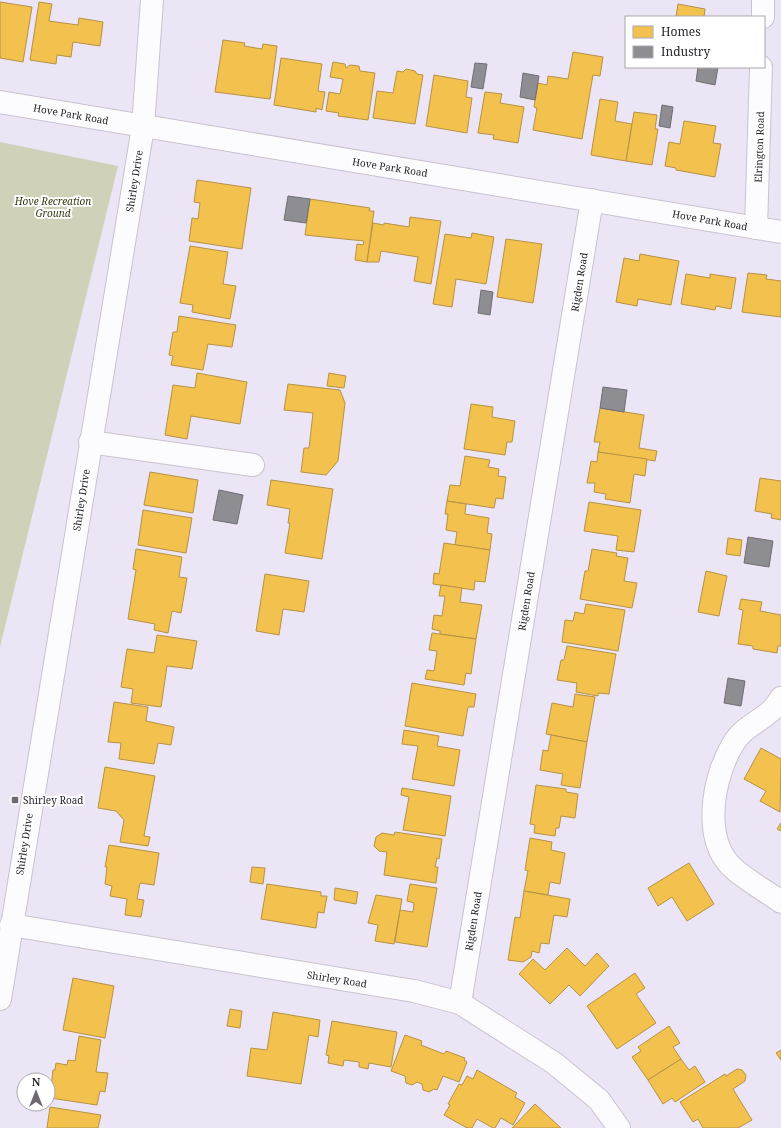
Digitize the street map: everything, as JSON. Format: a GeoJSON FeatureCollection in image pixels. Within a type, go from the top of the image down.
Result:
{"type":"FeatureCollection","features":[{"type":"Feature","properties":{"kind":"street","name":"Shirley Drive"},"geometry":{"type":"LineString","coordinates":[[0,999],[90,442],[143,127],[152,0]]}},
{"type":"Feature","properties":{"kind":"street"},"geometry":{"type":"LineString","coordinates":[[762,16],[763,0]]}},
{"type":"Feature","properties":{"kind":"street","name":"Elrington Road"},"geometry":{"type":"LineString","coordinates":[[756,228],[761,68]]}},
{"type":"Feature","properties":{"kind":"street","name":"Hove Park Road"},"geometry":{"type":"LineString","coordinates":[[0,102],[781,232]]}},
{"type":"Feature","properties":{"kind":"street","name":"Rigden Road"},"geometry":{"type":"LineString","coordinates":[[460,1003],[592,200]]}},
{"type":"Feature","properties":{"kind":"street"},"geometry":{"type":"LineString","coordinates":[[90,442],[253,465]]}},
{"type":"Feature","properties":{"kind":"street"},"geometry":{"type":"LineString","coordinates":[[781,698],[771,710],[745,729],[733,744],[720,774],[715,796],[714,820],[715,834],[720,848],[733,868],[781,902]]}},
{"type":"Feature","properties":{"kind":"street","name":"Shirley Road"},"geometry":{"type":"LineString","coordinates":[[11,925],[414,991],[460,1003],[554,1063],[599,1100],[619,1128]]}},
{"type":"Feature","properties":{"kind":"green space","name":"Hove Recreation Ground"},"geometry":{"type":"Polygon","coordinates":[[[0,142],[118,166],[0,647],[0,142]]]}},
{"type":"Feature","properties":{"kind":"building: Homes"},"geometry":{"type":"Polygon","coordinates":[[[0,2],[32,7],[23,62],[0,58],[0,2]]]}},
{"type":"Feature","properties":{"kind":"building: Homes"},"geometry":{"type":"Polygon","coordinates":[[[39,2],[52,4],[49,21],[78,25],[79,18],[103,22],[100,46],[73,42],[71,57],[57,55],[56,64],[30,60],[39,2]]]}},
{"type":"Feature","properties":{"kind":"building: Homes"},"geometry":{"type":"Polygon","coordinates":[[[678,4],[705,9],[704,16],[676,16],[678,4]]]}},
{"type":"Feature","properties":{"kind":"building: Homes"},"geometry":{"type":"Polygon","coordinates":[[[223,40],[245,43],[244,46],[262,49],[263,44],[277,46],[270,99],[215,92],[223,40]]]}},
{"type":"Feature","properties":{"kind":"building: Homes"},"geometry":{"type":"Polygon","coordinates":[[[573,52],[603,57],[600,76],[593,75],[582,139],[533,130],[537,108],[534,107],[538,83],[547,85],[548,76],[568,79],[573,52]]]}},
{"type":"Feature","properties":{"kind":"building: Homes"},"geometry":{"type":"Polygon","coordinates":[[[281,58],[322,64],[318,91],[325,92],[322,110],[316,108],[316,112],[274,105],[281,58]]]}},
{"type":"Feature","properties":{"kind":"building: Homes"},"geometry":{"type":"Polygon","coordinates":[[[333,62],[345,64],[346,68],[350,65],[359,66],[360,71],[375,73],[368,120],[338,116],[339,113],[326,111],[329,92],[340,94],[343,79],[330,77],[333,62]]]}},
{"type":"Feature","properties":{"kind":"building: Homes"},"geometry":{"type":"Polygon","coordinates":[[[406,69],[423,75],[415,124],[373,118],[377,91],[393,93],[397,71],[403,72],[406,69]]]}},
{"type":"Feature","properties":{"kind":"building: Homes"},"geometry":{"type":"Polygon","coordinates":[[[434,75],[468,81],[466,97],[472,98],[467,133],[426,126],[434,75]]]}},
{"type":"Feature","properties":{"kind":"building: Homes"},"geometry":{"type":"Polygon","coordinates":[[[485,92],[502,94],[500,103],[524,107],[518,143],[493,139],[494,135],[478,133],[485,92]]]}},
{"type":"Feature","properties":{"kind":"building: Homes"},"geometry":{"type":"Polygon","coordinates":[[[600,99],[618,102],[615,121],[632,124],[626,161],[591,155],[600,99]]]}},
{"type":"Feature","properties":{"kind":"building: Homes"},"geometry":{"type":"Polygon","coordinates":[[[634,112],[657,115],[655,129],[658,129],[652,165],[626,161],[634,112]]]}},
{"type":"Feature","properties":{"kind":"building: Homes"},"geometry":{"type":"Polygon","coordinates":[[[684,121],[716,126],[713,143],[721,144],[715,177],[676,170],[676,168],[665,166],[669,142],[680,144],[684,121]]]}},
{"type":"Feature","properties":{"kind":"building: Homes"},"geometry":{"type":"Polygon","coordinates":[[[197,180],[251,188],[242,249],[189,241],[192,218],[198,219],[200,203],[194,202],[197,180]]]}},
{"type":"Feature","properties":{"kind":"building: Homes"},"geometry":{"type":"Polygon","coordinates":[[[310,199],[370,208],[369,211],[374,211],[367,262],[355,260],[357,244],[363,245],[364,241],[305,235],[310,199]]]}},
{"type":"Feature","properties":{"kind":"building: Homes"},"geometry":{"type":"Polygon","coordinates":[[[410,217],[441,221],[431,284],[414,281],[418,257],[381,251],[379,262],[367,262],[373,223],[384,225],[384,223],[409,227],[410,217]]]}},
{"type":"Feature","properties":{"kind":"building: Homes"},"geometry":{"type":"Polygon","coordinates":[[[472,233],[494,237],[486,284],[456,279],[452,307],[433,304],[445,234],[471,238],[472,233]]]}},
{"type":"Feature","properties":{"kind":"building: Homes"},"geometry":{"type":"Polygon","coordinates":[[[506,239],[542,244],[533,303],[497,297],[506,239]]]}},
{"type":"Feature","properties":{"kind":"building: Homes"},"geometry":{"type":"Polygon","coordinates":[[[190,246],[228,252],[223,284],[236,286],[230,319],[192,312],[193,305],[180,303],[190,246]]]}},
{"type":"Feature","properties":{"kind":"building: Homes"},"geometry":{"type":"Polygon","coordinates":[[[640,254],[679,261],[671,305],[638,299],[637,306],[616,302],[624,258],[639,261],[640,254]]]}},
{"type":"Feature","properties":{"kind":"building: Homes"},"geometry":{"type":"Polygon","coordinates":[[[748,273],[767,275],[766,279],[781,281],[781,317],[742,312],[748,273]]]}},
{"type":"Feature","properties":{"kind":"building: Homes"},"geometry":{"type":"Polygon","coordinates":[[[686,274],[710,278],[710,274],[736,278],[731,309],[716,306],[715,310],[681,304],[686,274]]]}},
{"type":"Feature","properties":{"kind":"building: Homes"},"geometry":{"type":"Polygon","coordinates":[[[179,316],[236,325],[232,347],[208,344],[203,370],[171,365],[173,356],[169,355],[173,332],[177,332],[179,316]]]}},
{"type":"Feature","properties":{"kind":"building: Homes"},"geometry":{"type":"Polygon","coordinates":[[[197,373],[247,382],[240,424],[191,416],[187,439],[165,435],[173,385],[195,388],[197,373]]]}},
{"type":"Feature","properties":{"kind":"building: Homes"},"geometry":{"type":"Polygon","coordinates":[[[329,373],[346,376],[344,388],[327,386],[329,373]]]}},
{"type":"Feature","properties":{"kind":"building: Homes"},"geometry":{"type":"Polygon","coordinates":[[[288,384],[340,390],[345,403],[338,461],[326,475],[301,472],[304,448],[309,448],[313,413],[284,410],[288,384]]]}},
{"type":"Feature","properties":{"kind":"building: Homes"},"geometry":{"type":"Polygon","coordinates":[[[471,404],[493,407],[492,417],[515,421],[512,442],[507,442],[505,455],[464,449],[471,404]]]}},
{"type":"Feature","properties":{"kind":"building: Homes"},"geometry":{"type":"Polygon","coordinates":[[[600,408],[644,415],[639,448],[657,451],[655,461],[598,452],[600,442],[594,442],[600,408]]]}},
{"type":"Feature","properties":{"kind":"building: Homes"},"geometry":{"type":"Polygon","coordinates":[[[598,452],[647,459],[645,476],[634,474],[630,503],[605,499],[606,494],[594,492],[595,483],[587,483],[591,461],[597,462],[598,452]]]}},
{"type":"Feature","properties":{"kind":"building: Homes"},"geometry":{"type":"Polygon","coordinates":[[[465,456],[490,460],[488,467],[499,469],[498,476],[506,477],[503,499],[496,498],[494,508],[447,501],[450,485],[460,486],[465,456]]]}},
{"type":"Feature","properties":{"kind":"building: Homes"},"geometry":{"type":"Polygon","coordinates":[[[150,472],[198,480],[193,513],[144,505],[150,472]]]}},
{"type":"Feature","properties":{"kind":"building: Homes"},"geometry":{"type":"Polygon","coordinates":[[[760,478],[781,481],[781,520],[771,518],[772,514],[755,511],[760,478]]]}},
{"type":"Feature","properties":{"kind":"building: Homes"},"geometry":{"type":"Polygon","coordinates":[[[271,480],[333,489],[322,559],[285,553],[290,523],[288,523],[290,509],[267,505],[271,480]]]}},
{"type":"Feature","properties":{"kind":"building: Homes"},"geometry":{"type":"Polygon","coordinates":[[[447,501],[466,504],[465,514],[489,518],[487,533],[492,534],[490,550],[455,545],[457,532],[446,530],[448,514],[445,514],[447,501]]]}},
{"type":"Feature","properties":{"kind":"building: Homes"},"geometry":{"type":"Polygon","coordinates":[[[589,502],[641,510],[634,552],[616,550],[618,536],[584,531],[589,502]]]}},
{"type":"Feature","properties":{"kind":"building: Homes"},"geometry":{"type":"Polygon","coordinates":[[[143,510],[192,518],[186,553],[138,545],[143,510]]]}},
{"type":"Feature","properties":{"kind":"building: Homes"},"geometry":{"type":"Polygon","coordinates":[[[728,538],[742,540],[740,556],[726,554],[728,538]]]}},
{"type":"Feature","properties":{"kind":"building: Homes"},"geometry":{"type":"Polygon","coordinates":[[[444,543],[490,550],[485,582],[475,581],[474,590],[433,584],[434,573],[439,574],[444,543]]]}},
{"type":"Feature","properties":{"kind":"building: Homes"},"geometry":{"type":"Polygon","coordinates":[[[136,549],[182,557],[179,577],[187,578],[181,613],[172,611],[168,633],[154,630],[155,624],[128,619],[136,570],[133,569],[136,549]]]}},
{"type":"Feature","properties":{"kind":"building: Homes"},"geometry":{"type":"Polygon","coordinates":[[[592,549],[617,553],[616,556],[628,558],[624,581],[637,583],[632,608],[580,599],[585,571],[588,571],[592,549]]]}},
{"type":"Feature","properties":{"kind":"building: Homes"},"geometry":{"type":"Polygon","coordinates":[[[706,571],[727,576],[719,616],[698,612],[706,571]]]}},
{"type":"Feature","properties":{"kind":"building: Homes"},"geometry":{"type":"Polygon","coordinates":[[[265,574],[309,581],[304,612],[283,609],[279,635],[256,631],[265,574]]]}},
{"type":"Feature","properties":{"kind":"building: Homes"},"geometry":{"type":"Polygon","coordinates":[[[441,585],[462,588],[460,602],[482,605],[476,639],[440,634],[440,631],[432,629],[434,615],[442,616],[445,596],[439,596],[441,585]]]}},
{"type":"Feature","properties":{"kind":"building: Homes"},"geometry":{"type":"Polygon","coordinates":[[[741,599],[762,602],[760,611],[781,615],[781,646],[778,646],[777,653],[753,649],[753,646],[738,644],[743,610],[739,609],[741,599]]]}},
{"type":"Feature","properties":{"kind":"building: Homes"},"geometry":{"type":"Polygon","coordinates":[[[586,604],[625,610],[618,651],[562,642],[565,620],[573,621],[575,612],[584,614],[586,604]]]}},
{"type":"Feature","properties":{"kind":"building: Homes"},"geometry":{"type":"Polygon","coordinates":[[[432,633],[476,639],[471,674],[466,673],[464,685],[425,679],[427,670],[434,671],[437,651],[429,650],[432,633]]]}},
{"type":"Feature","properties":{"kind":"building: Homes"},"geometry":{"type":"Polygon","coordinates":[[[157,635],[197,641],[192,669],[167,666],[161,707],[131,703],[133,689],[121,687],[127,649],[154,653],[157,635]]]}},
{"type":"Feature","properties":{"kind":"building: Homes"},"geometry":{"type":"Polygon","coordinates":[[[567,646],[616,654],[609,694],[598,693],[598,696],[576,692],[577,683],[557,680],[561,660],[564,660],[567,646]]]}},
{"type":"Feature","properties":{"kind":"building: Homes"},"geometry":{"type":"Polygon","coordinates":[[[412,683],[476,694],[474,707],[468,707],[463,736],[405,726],[412,683]]]}},
{"type":"Feature","properties":{"kind":"building: Homes"},"geometry":{"type":"Polygon","coordinates":[[[575,694],[595,697],[587,742],[546,734],[552,703],[573,707],[575,694]]]}},
{"type":"Feature","properties":{"kind":"building: Homes"},"geometry":{"type":"Polygon","coordinates":[[[114,702],[148,707],[146,721],[174,727],[171,745],[158,743],[154,764],[119,759],[121,743],[108,742],[114,702]]]}},
{"type":"Feature","properties":{"kind":"building: Homes"},"geometry":{"type":"Polygon","coordinates":[[[404,730],[439,736],[437,746],[460,750],[454,786],[412,779],[418,746],[402,744],[404,730]]]}},
{"type":"Feature","properties":{"kind":"building: Homes"},"geometry":{"type":"Polygon","coordinates":[[[551,735],[587,742],[580,788],[561,785],[563,774],[540,770],[543,750],[548,751],[551,735]]]}},
{"type":"Feature","properties":{"kind":"building: Homes"},"geometry":{"type":"Polygon","coordinates":[[[761,748],[781,759],[780,812],[760,801],[766,791],[744,779],[761,748]]]}},
{"type":"Feature","properties":{"kind":"building: Homes"},"geometry":{"type":"Polygon","coordinates":[[[105,767],[155,776],[144,836],[150,837],[148,846],[120,842],[124,820],[116,811],[98,808],[105,767]]]}},
{"type":"Feature","properties":{"kind":"building: Homes"},"geometry":{"type":"Polygon","coordinates":[[[536,785],[566,789],[566,792],[578,794],[575,818],[561,816],[559,828],[556,828],[555,836],[534,833],[535,825],[530,824],[536,785]]]}},
{"type":"Feature","properties":{"kind":"building: Homes"},"geometry":{"type":"Polygon","coordinates":[[[402,788],[451,796],[445,836],[403,830],[409,797],[401,795],[402,788]]]}},
{"type":"Feature","properties":{"kind":"building: Homes"},"geometry":{"type":"Polygon","coordinates":[[[781,823],[781,831],[777,829],[781,823]]]}},
{"type":"Feature","properties":{"kind":"building: Homes"},"geometry":{"type":"Polygon","coordinates":[[[395,832],[442,839],[439,859],[437,858],[435,867],[438,867],[436,883],[384,875],[387,852],[379,851],[374,846],[376,837],[382,833],[394,835],[395,832]]]}},
{"type":"Feature","properties":{"kind":"building: Homes"},"geometry":{"type":"Polygon","coordinates":[[[530,838],[552,842],[551,850],[565,853],[560,884],[550,882],[548,895],[524,891],[528,871],[525,870],[530,838]]]}},
{"type":"Feature","properties":{"kind":"building: Homes"},"geometry":{"type":"Polygon","coordinates":[[[109,845],[159,853],[154,885],[140,883],[137,899],[144,900],[141,917],[125,915],[127,899],[110,896],[112,886],[105,884],[107,867],[105,867],[109,845]]]}},
{"type":"Feature","properties":{"kind":"building: Homes"},"geometry":{"type":"Polygon","coordinates":[[[689,863],[714,904],[687,921],[672,897],[658,906],[648,888],[689,863]]]}},
{"type":"Feature","properties":{"kind":"building: Homes"},"geometry":{"type":"Polygon","coordinates":[[[252,867],[265,868],[263,884],[250,882],[252,867]]]}},
{"type":"Feature","properties":{"kind":"building: Homes"},"geometry":{"type":"Polygon","coordinates":[[[267,884],[321,892],[321,896],[327,896],[324,913],[318,912],[316,928],[261,919],[267,884]]]}},
{"type":"Feature","properties":{"kind":"building: Homes"},"geometry":{"type":"Polygon","coordinates":[[[410,884],[437,888],[427,947],[395,942],[400,910],[413,912],[414,903],[407,901],[410,884]]]}},
{"type":"Feature","properties":{"kind":"building: Homes"},"geometry":{"type":"Polygon","coordinates":[[[335,888],[358,892],[356,904],[334,900],[335,888]]]}},
{"type":"Feature","properties":{"kind":"building: Homes"},"geometry":{"type":"Polygon","coordinates":[[[524,891],[570,899],[567,917],[554,915],[549,944],[541,943],[539,953],[532,951],[531,957],[523,962],[508,960],[515,917],[520,918],[524,891]]]}},
{"type":"Feature","properties":{"kind":"building: Homes"},"geometry":{"type":"Polygon","coordinates":[[[376,895],[402,899],[394,944],[375,941],[378,925],[368,923],[376,895]]]}},
{"type":"Feature","properties":{"kind":"building: Homes"},"geometry":{"type":"Polygon","coordinates":[[[567,948],[585,966],[597,953],[609,966],[580,996],[569,985],[550,1004],[519,974],[533,959],[545,970],[567,948]]]}},
{"type":"Feature","properties":{"kind":"building: Homes"},"geometry":{"type":"Polygon","coordinates":[[[635,973],[645,988],[636,994],[656,1023],[617,1049],[587,1006],[635,973]]]}},
{"type":"Feature","properties":{"kind":"building: Homes"},"geometry":{"type":"Polygon","coordinates":[[[73,978],[114,986],[105,1038],[63,1030],[73,978]]]}},
{"type":"Feature","properties":{"kind":"building: Homes"},"geometry":{"type":"Polygon","coordinates":[[[230,1009],[242,1011],[240,1028],[227,1026],[230,1009]]]}},
{"type":"Feature","properties":{"kind":"building: Homes"},"geometry":{"type":"Polygon","coordinates":[[[273,1012],[320,1020],[318,1037],[309,1035],[301,1084],[247,1076],[251,1048],[267,1050],[273,1012]]]}},
{"type":"Feature","properties":{"kind":"building: Homes"},"geometry":{"type":"Polygon","coordinates":[[[332,1021],[397,1032],[391,1067],[369,1063],[368,1069],[359,1067],[359,1062],[344,1060],[343,1066],[328,1063],[329,1056],[326,1055],[332,1021]]]}},
{"type":"Feature","properties":{"kind":"building: Homes"},"geometry":{"type":"Polygon","coordinates":[[[669,1026],[680,1043],[673,1047],[681,1059],[648,1080],[632,1057],[641,1051],[638,1047],[669,1026]]]}},
{"type":"Feature","properties":{"kind":"building: Homes"},"geometry":{"type":"Polygon","coordinates":[[[405,1035],[422,1041],[421,1045],[444,1054],[446,1051],[465,1058],[464,1060],[467,1062],[459,1082],[443,1076],[437,1090],[434,1089],[429,1092],[423,1090],[422,1084],[417,1082],[412,1085],[406,1083],[405,1076],[391,1071],[405,1035]]]}},
{"type":"Feature","properties":{"kind":"building: Homes"},"geometry":{"type":"Polygon","coordinates":[[[79,1036],[101,1040],[96,1072],[108,1073],[105,1092],[100,1091],[97,1105],[56,1099],[56,1072],[53,1072],[53,1070],[55,1070],[56,1063],[67,1065],[68,1060],[75,1061],[79,1036]]]}},
{"type":"Feature","properties":{"kind":"building: Homes"},"geometry":{"type":"Polygon","coordinates":[[[781,1050],[781,1060],[776,1053],[781,1050]]]}},
{"type":"Feature","properties":{"kind":"building: Homes"},"geometry":{"type":"Polygon","coordinates":[[[681,1059],[689,1070],[695,1066],[705,1082],[675,1102],[672,1098],[663,1104],[648,1080],[681,1059]]]}},
{"type":"Feature","properties":{"kind":"building: Homes"},"geometry":{"type":"Polygon","coordinates":[[[737,1069],[742,1070],[746,1075],[745,1081],[733,1089],[752,1120],[738,1128],[703,1128],[698,1119],[693,1122],[680,1102],[725,1074],[726,1076],[737,1069]]]}},
{"type":"Feature","properties":{"kind":"building: Homes"},"geometry":{"type":"Polygon","coordinates":[[[477,1070],[517,1093],[515,1097],[525,1103],[513,1125],[501,1118],[495,1128],[493,1128],[477,1119],[472,1128],[467,1128],[444,1115],[459,1084],[462,1085],[467,1076],[473,1079],[477,1070]]]}},
{"type":"Feature","properties":{"kind":"building: Homes"},"geometry":{"type":"Polygon","coordinates":[[[535,1104],[561,1128],[512,1128],[535,1104]]]}},
{"type":"Feature","properties":{"kind":"building: Homes"},"geometry":{"type":"Polygon","coordinates":[[[56,1108],[101,1115],[98,1128],[47,1128],[49,1112],[56,1112],[56,1108]]]}},
{"type":"Feature","properties":{"kind":"building: Industry"},"geometry":{"type":"Polygon","coordinates":[[[475,63],[487,64],[483,89],[471,87],[475,63]]]}},
{"type":"Feature","properties":{"kind":"building: Industry"},"geometry":{"type":"Polygon","coordinates":[[[698,68],[718,68],[715,85],[696,81],[698,68]]]}},
{"type":"Feature","properties":{"kind":"building: Industry"},"geometry":{"type":"Polygon","coordinates":[[[523,73],[539,76],[535,100],[520,97],[523,73]]]}},
{"type":"Feature","properties":{"kind":"building: Industry"},"geometry":{"type":"Polygon","coordinates":[[[662,105],[673,107],[670,128],[659,126],[662,105]]]}},
{"type":"Feature","properties":{"kind":"building: Industry"},"geometry":{"type":"Polygon","coordinates":[[[288,196],[310,199],[306,223],[284,220],[288,196]]]}},
{"type":"Feature","properties":{"kind":"building: Industry"},"geometry":{"type":"Polygon","coordinates":[[[481,290],[493,292],[490,315],[478,313],[481,290]]]}},
{"type":"Feature","properties":{"kind":"building: Industry"},"geometry":{"type":"Polygon","coordinates":[[[603,387],[627,390],[624,412],[600,408],[603,387]]]}},
{"type":"Feature","properties":{"kind":"building: Industry"},"geometry":{"type":"Polygon","coordinates":[[[219,490],[243,495],[237,524],[213,520],[219,490]]]}},
{"type":"Feature","properties":{"kind":"building: Industry"},"geometry":{"type":"Polygon","coordinates":[[[748,537],[773,541],[769,567],[744,563],[748,537]]]}},
{"type":"Feature","properties":{"kind":"building: Industry"},"geometry":{"type":"Polygon","coordinates":[[[728,678],[745,681],[741,706],[724,703],[728,678]]]}},
{"type":"Feature","properties":{"kind":"place","name":"Shirley Road"},"geometry":{"type":"Point","coordinates":[15,800]}}]}
